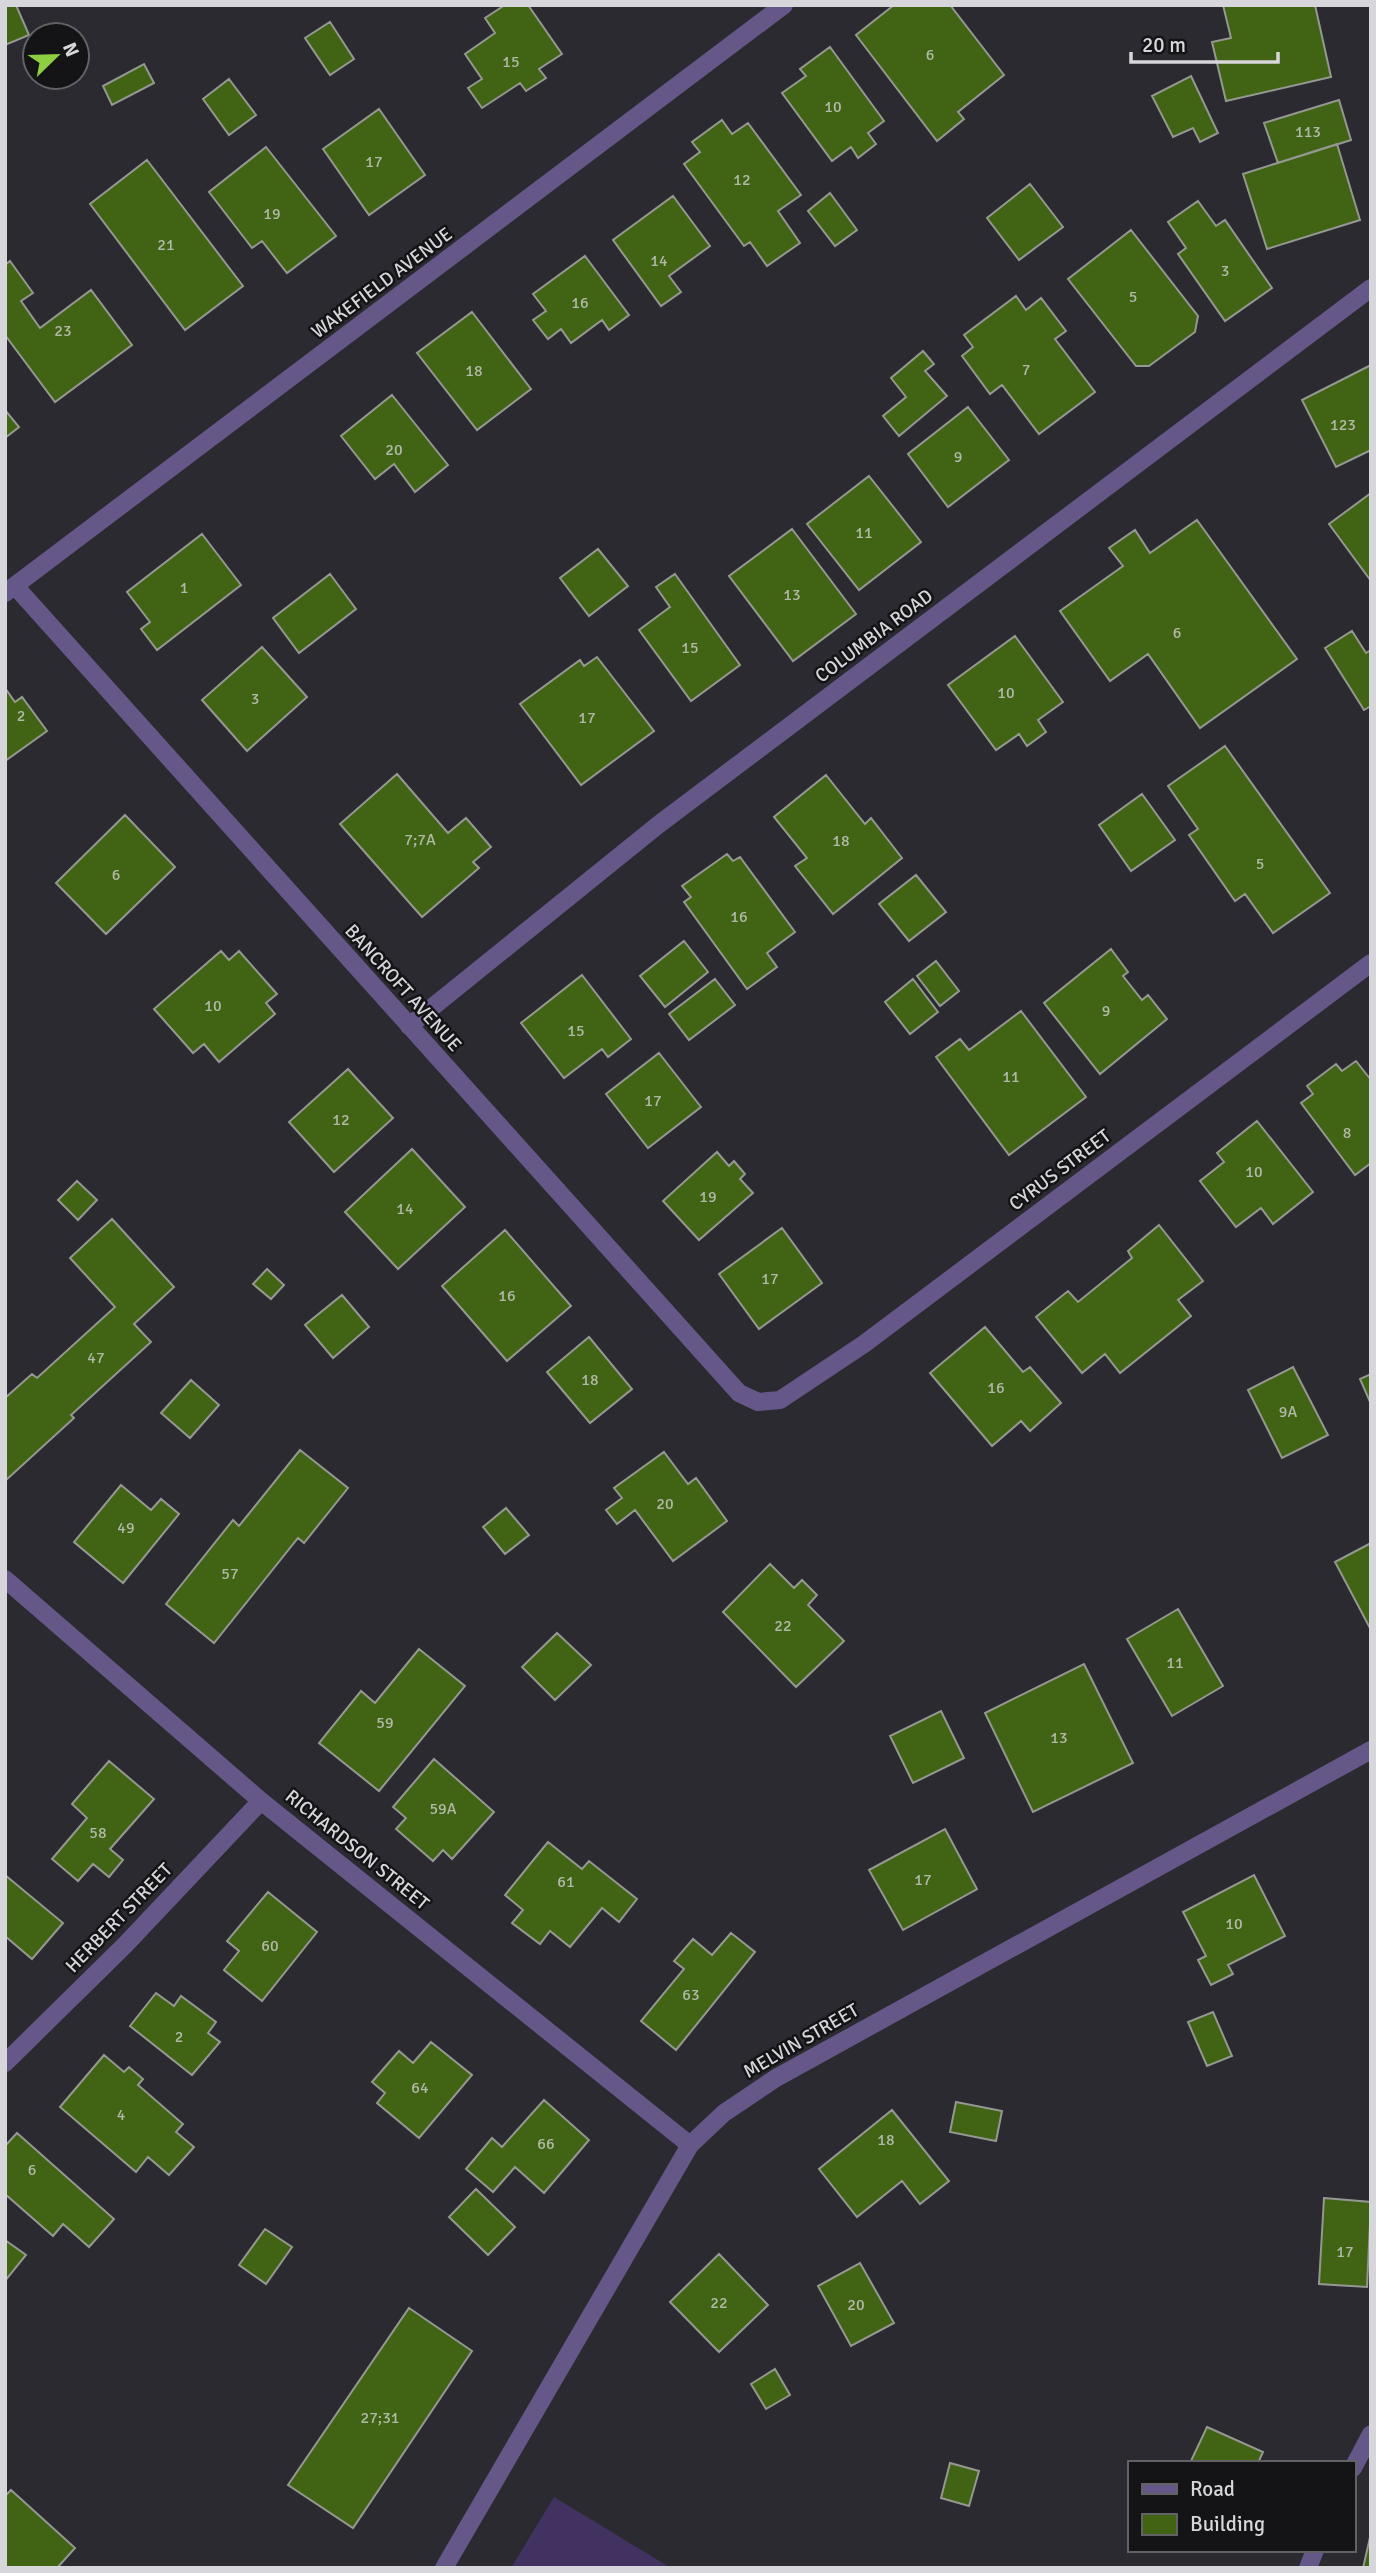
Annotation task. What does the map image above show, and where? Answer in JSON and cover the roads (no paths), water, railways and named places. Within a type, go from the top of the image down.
[{"type":"street","name":"WAKEFIELD AVENUE","points":[[10,590],[784,5]]},
{"type":"street","name":"COLUMBIA ROAD","points":[[408,1026],[658,825],[1371,288]]},
{"type":"street","name":"BANCROFT AVENUE","points":[[10,590],[739,1393],[752,1401],[769,1402]]},
{"type":"street","name":"CYRUS STREET","points":[[769,1402],[786,1397],[864,1344],[1371,963]]},
{"type":"street","name":"RICHARDSON STREET","points":[[5,1579],[261,1801],[690,2145]]},
{"type":"street","name":"MELVIN STREET","points":[[444,2568],[690,2145],[724,2113],[776,2078],[1371,1750]]},
{"type":"street","name":"HERBERT STREET","points":[[5,2063],[125,1945],[261,1801]]},
{"type":"street","points":[[1355,2464],[1371,2434]]}]
